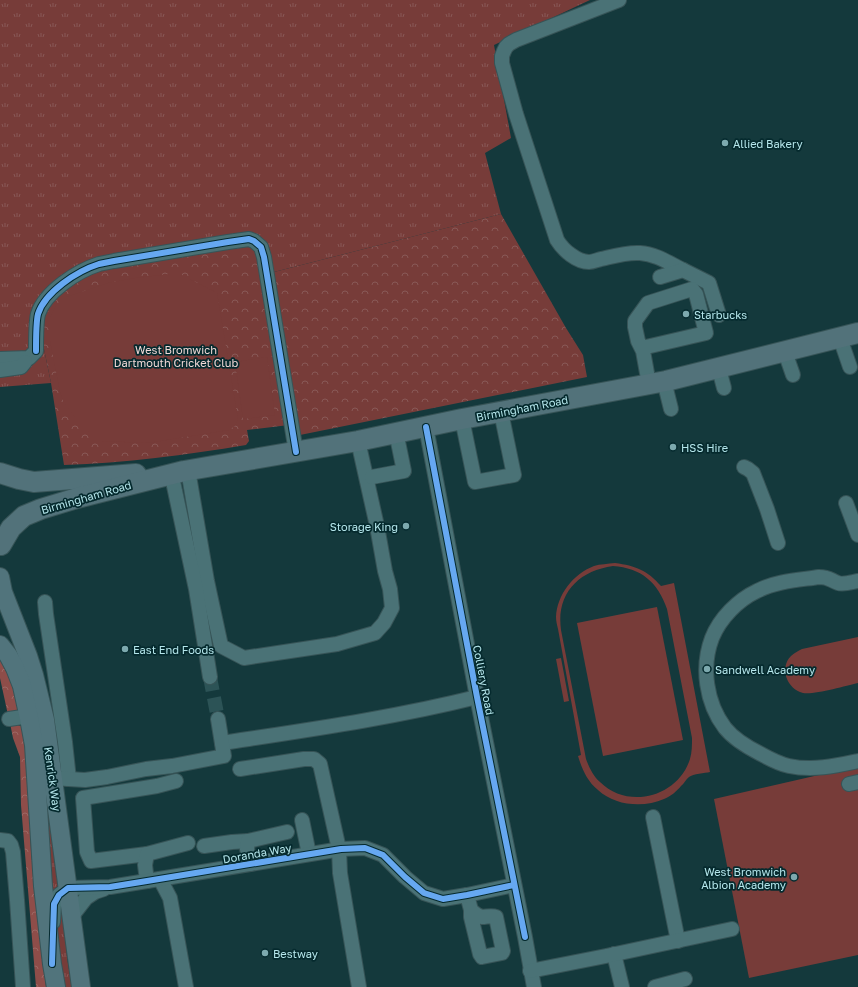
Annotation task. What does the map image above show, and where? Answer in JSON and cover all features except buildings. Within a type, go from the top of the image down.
[{"type":"highway","name":"Birmingham Road","points":[[1,548],[11,528],[24,516],[77,498],[179,472],[358,441],[396,432],[657,382],[719,369],[849,335]]},
{"type":"highway","name":"Birmingham Road","points":[[0,473],[34,482],[179,472]]},
{"type":"highway","points":[[0,518],[1,548]]},
{"type":"main road","name":"Kenrick Way","points":[[0,577],[3,592],[22,638],[34,675],[60,778],[68,888],[81,987]]},
{"type":"main road","name":"Kenrick Way","points":[[0,645],[8,655],[15,668],[22,686],[34,745],[43,886],[56,987]]},
{"type":"street","points":[[619,0],[516,40],[506,47],[502,56],[502,63],[516,114],[557,240],[561,247],[581,260],[589,262],[626,253],[641,253],[658,257],[709,283],[719,314]]},
{"type":"street","points":[[0,370],[21,368],[32,355],[38,315],[43,304],[50,294],[72,278],[87,270],[99,264],[114,261],[249,239],[261,247],[264,257],[296,452]]},
{"type":"street","points":[[660,277],[683,270]]},
{"type":"street","points":[[643,351],[646,347],[706,333],[696,294],[692,290],[648,303],[636,321],[635,327],[638,340],[657,382],[670,409]]},
{"type":"street","points":[[849,335],[850,367]]},
{"type":"street","points":[[785,352],[793,375]]},
{"type":"street","points":[[0,359],[32,355]]},
{"type":"street","points":[[719,369],[724,388]]},
{"type":"street","points":[[462,419],[475,482],[514,475],[501,412]]},
{"type":"street","name":"Colliery Road","points":[[426,427],[534,987]]},
{"type":"street","points":[[370,481],[404,471],[396,432]]},
{"type":"street","points":[[179,472],[207,581],[221,646],[244,658],[337,644],[375,633],[384,623],[392,608],[390,589],[385,571],[370,481],[358,441]]},
{"type":"street","points":[[744,467],[753,473],[768,509],[778,543]]},
{"type":"street","points":[[179,472],[210,676]]},
{"type":"street","points":[[846,503],[858,535]]},
{"type":"street","points":[[858,581],[843,584],[837,583],[826,577],[819,577],[777,584],[758,590],[744,599],[720,624],[712,638],[706,672],[708,692],[711,703],[718,717],[726,729],[752,749],[770,759],[788,766],[824,768],[858,761]]},
{"type":"street","points":[[45,602],[65,742],[60,778],[85,780],[224,756],[218,719]]},
{"type":"street","points":[[222,743],[390,716],[477,697]]},
{"type":"street","points":[[9,719],[29,716]]},
{"type":"street","points":[[240,769],[304,759],[314,760],[320,764],[339,849],[340,873],[359,987]]},
{"type":"street","points":[[176,781],[157,786],[82,798],[87,852],[91,861],[147,854],[188,843]]},
{"type":"street","points":[[653,817],[678,941]]},
{"type":"street","points":[[302,820],[309,854]]},
{"type":"street","points":[[204,846],[248,841],[287,832]]},
{"type":"street","points":[[0,840],[8,841],[13,852],[13,893],[23,987]]},
{"type":"street","points":[[248,841],[247,849],[250,864]]},
{"type":"street","name":"Doranda Way","points":[[68,888],[110,887],[339,849],[365,848],[383,855],[424,893],[443,899],[514,884]]},
{"type":"street","points":[[147,854],[145,865],[154,880],[170,898],[186,987]]},
{"type":"street","name":"Doranda Way","points":[[72,916],[86,898],[95,892],[110,887]]},
{"type":"street","points":[[52,964],[54,904],[58,895],[68,888]]},
{"type":"street","points":[[467,895],[471,910]]},
{"type":"street","points":[[530,971],[732,929]]},
{"type":"street","points":[[75,940],[72,961],[75,987]]},
{"type":"street","points":[[614,954],[622,987]]},
{"type":"street","points":[[655,987],[685,979]]},
{"type":"green space","points":[[0,0],[590,0],[494,45],[511,138],[485,153],[501,214],[270,273],[43,344],[51,383],[0,387]]},
{"type":"green space","points":[[501,214],[583,355],[587,377],[295,436],[270,273]]},
{"type":"green space","name":"West Bromwich Dartmouth Cricket Club","points":[[248,242],[256,246],[289,425],[247,430],[249,441],[246,445],[155,458],[64,465],[51,383],[43,344],[43,314],[50,300],[70,283],[103,268]]},
{"type":"green space","points":[[169,274],[180,274],[217,293],[238,419],[235,426],[229,430],[148,443],[101,441],[89,432],[74,416],[63,401],[50,341],[50,317],[56,306],[66,297],[108,283]]},
{"type":"green space","points":[[267,357],[275,415],[243,419],[235,362]]},
{"type":"green space","points":[[615,563],[635,567],[646,572],[661,586],[674,583],[710,772],[691,776],[669,797],[648,804],[630,804],[613,799],[605,795],[594,786],[585,774],[578,756],[581,755],[556,622],[559,601],[568,586],[579,574],[594,566]],"holes":[[[613,566],[623,567],[640,573],[647,578],[659,591],[663,599],[667,609],[692,738],[692,751],[690,759],[684,772],[675,783],[664,790],[651,795],[638,797],[624,796],[611,791],[598,780],[588,765],[561,630],[560,617],[566,595],[572,586],[580,579],[589,573],[601,569]]]},
{"type":"green space","points":[[657,607],[683,740],[603,756],[577,623]]},
{"type":"green space","points":[[858,637],[858,683],[822,692],[803,693],[797,691],[789,683],[785,672],[787,661],[795,653],[802,649]]},
{"type":"green space","points":[[0,658],[9,675],[19,710],[8,715],[0,678]]},
{"type":"green space","points":[[561,658],[569,701],[564,702],[556,659]]},
{"type":"green space","points":[[10,723],[21,726],[28,764],[31,852],[46,987],[36,987],[21,805],[20,757],[13,738]]},
{"type":"green space","name":"West Bromwich Albion Academy","points":[[858,766],[858,955],[749,978],[714,799]]},
{"type":"green space","points":[[50,796],[61,886],[53,891],[50,891],[43,797]]},
{"type":"green space","points":[[62,905],[66,934],[67,958],[72,987],[61,987],[61,960],[57,931],[60,906]]},
{"type":"tunnel","points":[[210,677],[218,719]]},
{"type":"cycle path","points":[[36,351],[37,318],[47,298],[63,283],[90,267],[114,261],[249,239],[261,247],[264,257],[296,452]]},
{"type":"cycle path","points":[[426,427],[477,697],[525,937]]},
{"type":"cycle path","points":[[52,964],[54,904],[59,895],[68,888],[110,887],[341,849],[365,848],[383,855],[424,893],[443,899],[514,885]]},
{"type":"place","name":"Allied Bakery","points":[[725,143]]},
{"type":"place","name":"Starbucks","points":[[686,314]]},
{"type":"place","name":"HSS Hire","points":[[673,447]]},
{"type":"place","name":"Storage King","points":[[406,526]]},
{"type":"place","name":"East End Foods","points":[[125,649]]},
{"type":"place","name":"Sandwell Academy","points":[[707,669]]},
{"type":"place","name":"West Bromwich Albion Academy","points":[[794,877]]},
{"type":"place","name":"Bestway","points":[[265,953]]}]
